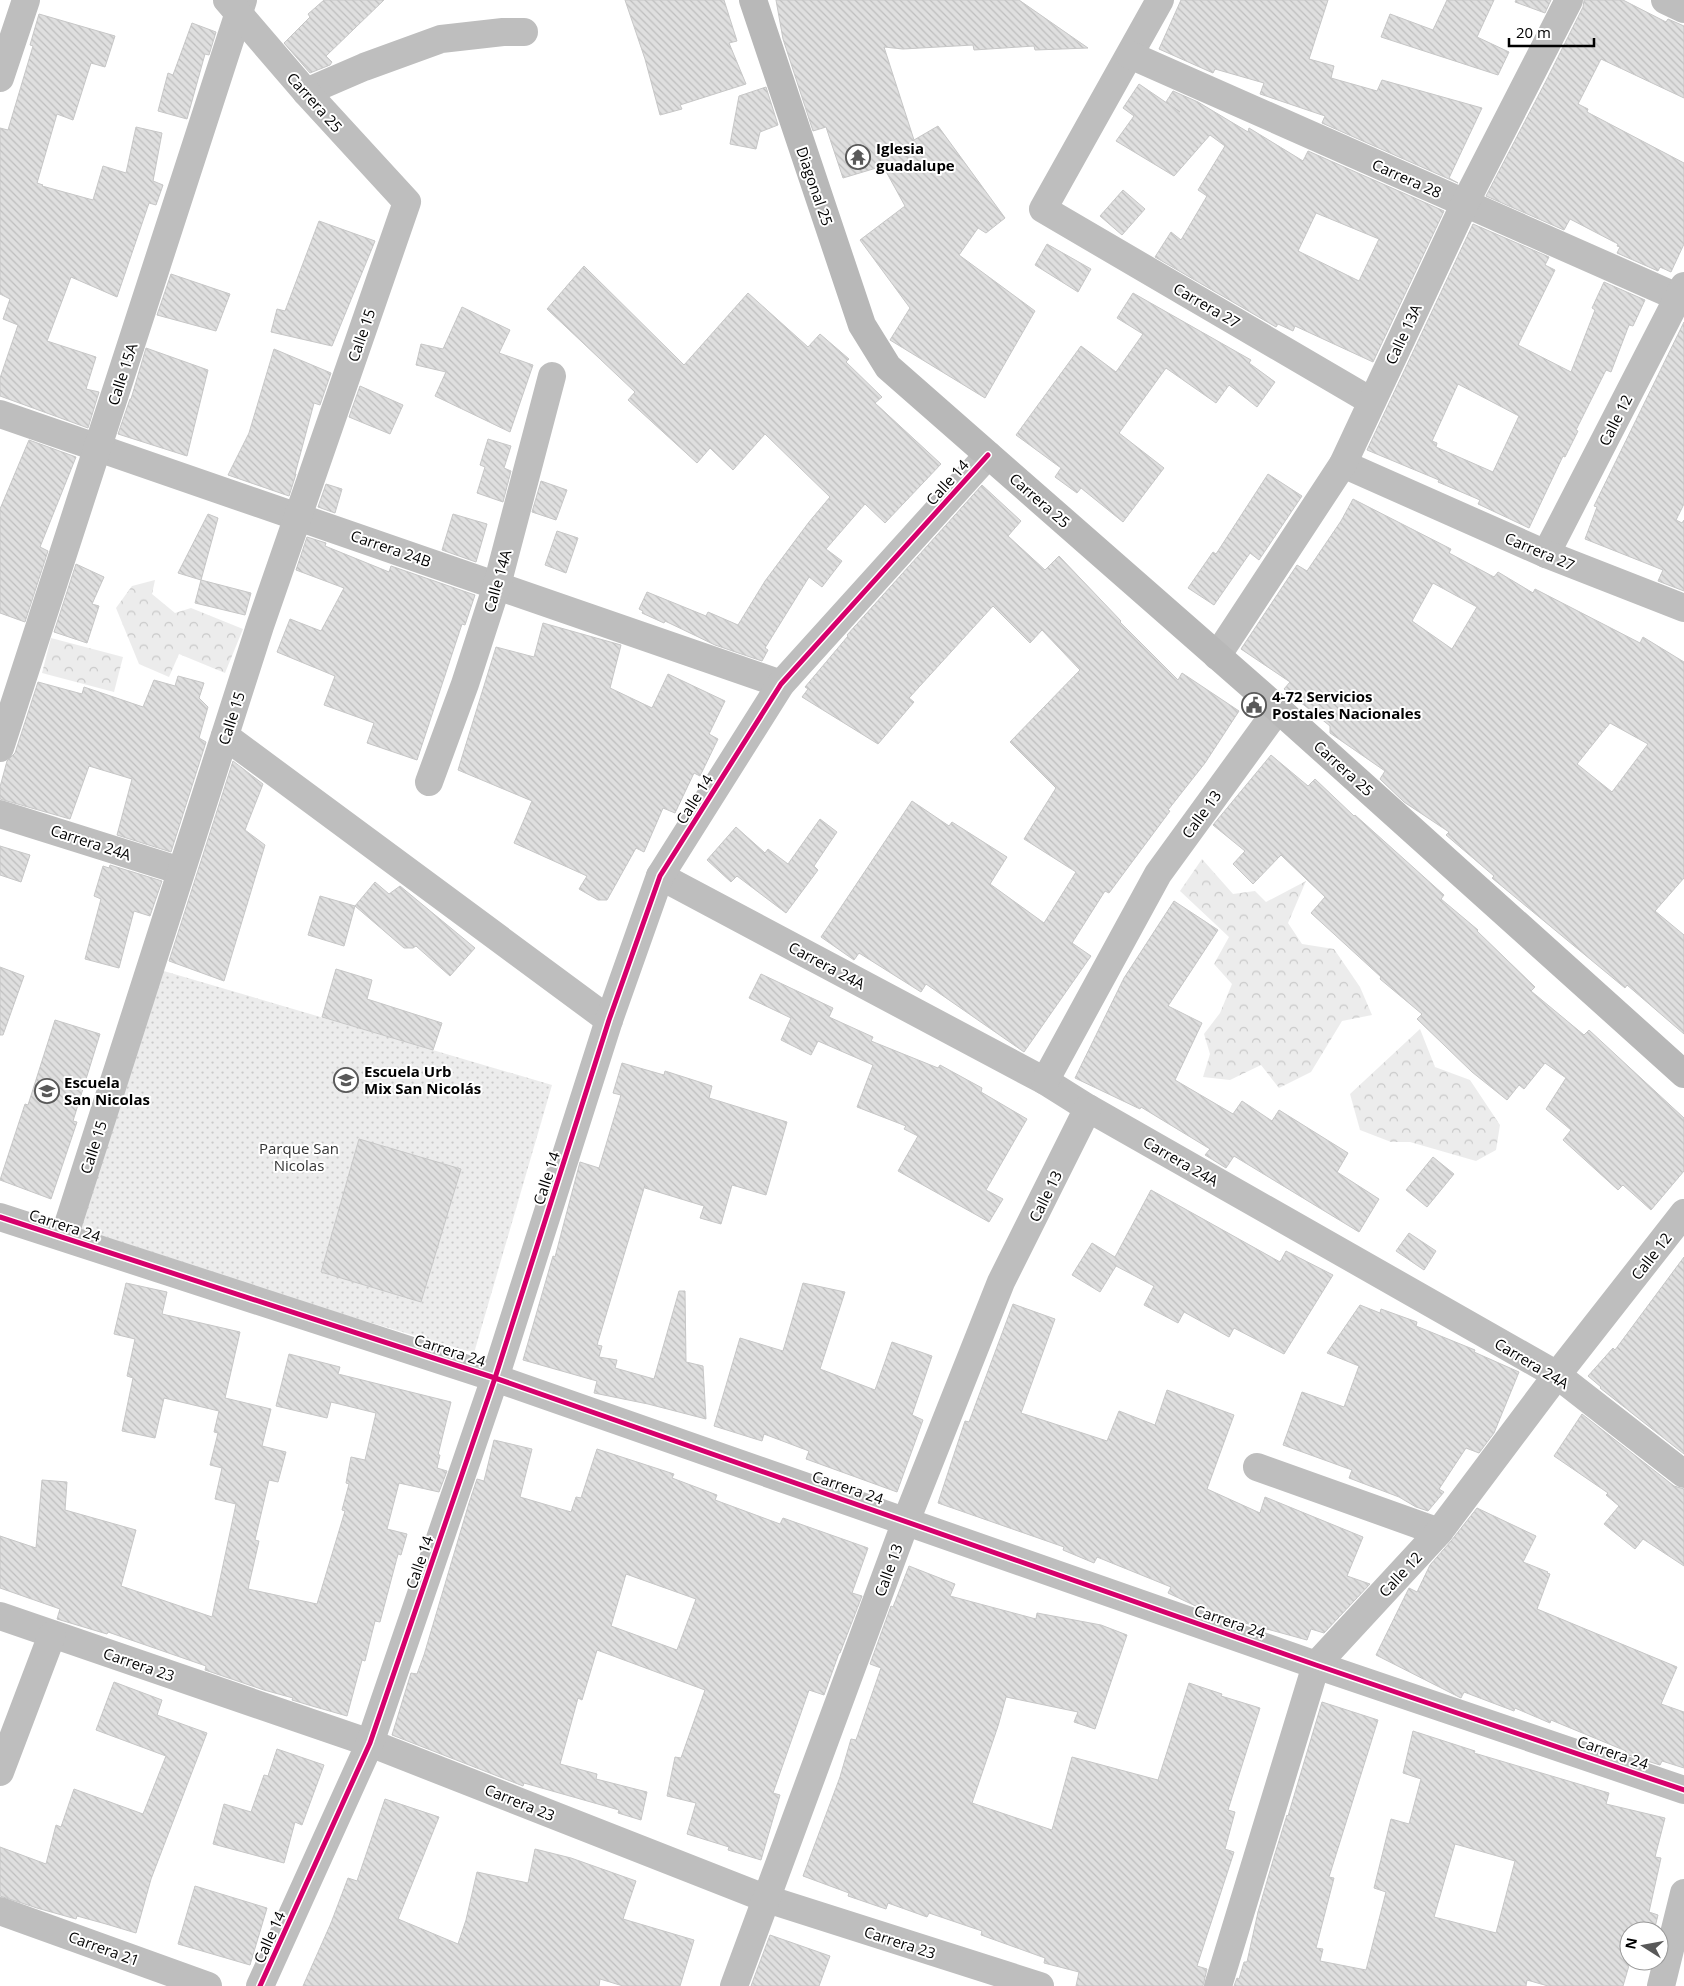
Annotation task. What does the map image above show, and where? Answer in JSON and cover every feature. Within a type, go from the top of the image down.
[{"type":"main road","name":"Diagonal 25","points":[[753,0],[862,325],[888,367]]},
{"type":"main road","name":"Carrera 25","points":[[888,367],[1278,709],[1684,1074]]},
{"type":"street","points":[[1130,55],[1160,0]]},
{"type":"street","name":"Calle 13A","points":[[1217,656],[1343,464],[1371,400],[1465,203],[1569,0]]},
{"type":"street","points":[[1665,0],[1684,8]]},
{"type":"street","name":"Carrera 25","points":[[236,4],[306,92],[407,202]]},
{"type":"street","name":"Calle 15A","points":[[0,748],[98,448],[236,4]]},
{"type":"street","points":[[0,78],[16,9]]},
{"type":"street","points":[[306,92],[364,67],[441,39],[503,32],[524,32]]},
{"type":"street","name":"Carrera 28","points":[[1130,55],[1465,203],[1682,294]]},
{"type":"street","name":"Carrera 27","points":[[1130,55],[1043,209],[1371,400]]},
{"type":"street","name":"Calle 15","points":[[64,1237],[260,626],[407,202]]},
{"type":"street","name":"Calle 12","points":[[1546,554],[1682,294]]},
{"type":"street","name":"Calle 14A","points":[[429,782],[465,684],[496,585],[552,376]]},
{"type":"street","name":"Carrera 24B","points":[[0,414],[781,684]]},
{"type":"street","name":"Calle 14","points":[[260,1986],[370,1743],[495,1378],[609,1020],[660,876],[781,684],[988,455]]},
{"type":"street","name":"Carrera 27","points":[[1343,464],[1546,554],[1684,608]]},
{"type":"street","name":"Calle 13","points":[[1045,1081],[1158,874],[1278,709]]},
{"type":"street","points":[[225,736],[609,1020]]},
{"type":"street","name":"Carrera 24A","points":[[0,814],[181,871]]},
{"type":"street","name":"Carrera 24A","points":[[660,876],[1045,1081],[1088,1108],[1557,1375],[1684,1474]]},
{"type":"street","name":"Calle 13","points":[[734,1986],[906,1521],[1001,1282],[1088,1108]]},
{"type":"street","name":"Calle 12","points":[[1218,1986],[1316,1665],[1439,1532],[1557,1375],[1684,1213]]},
{"type":"street","name":"Carrera 24","points":[[0,1217],[495,1378],[1316,1665],[1684,1790]]},
{"type":"street","points":[[1257,1467],[1439,1532]]},
{"type":"street","name":"Carrera 23","points":[[0,1616],[370,1743],[767,1900],[1040,1986]]},
{"type":"street","points":[[0,1772],[52,1635]]},
{"type":"street","points":[[1660,1986],[1684,1893]]},
{"type":"street","name":"Carrera 21","points":[[0,1911],[208,1986]]},
{"type":"green space","points":[[155,580],[152,594],[175,613],[191,608],[243,629],[225,673],[179,654],[169,677],[139,664],[116,608],[132,586]]},
{"type":"green space","points":[[51,638],[123,657],[114,692],[42,673]]},
{"type":"green space","points":[[1202,859],[1233,894],[1255,891],[1266,902],[1306,881],[1288,923],[1302,944],[1334,949],[1360,987],[1372,1015],[1342,1021],[1311,1072],[1279,1088],[1261,1065],[1230,1080],[1203,1077],[1210,1054],[1204,1034],[1220,1013],[1232,984],[1214,964],[1229,937],[1180,891]]},
{"type":"green space","name":"Parque San Nicolas","points":[[157,969],[552,1085],[474,1353],[78,1237]]},
{"type":"green space","points":[[1420,1029],[1435,1067],[1470,1080],[1500,1125],[1496,1150],[1476,1161],[1410,1142],[1391,1142],[1360,1130],[1350,1094]]},
{"type":"building","points":[[324,0],[384,0],[326,56],[332,62],[330,65],[310,73],[284,43],[310,17],[308,14]]},
{"type":"building","points":[[625,0],[724,0],[737,41],[729,43],[746,84],[680,105],[682,109],[660,115],[645,59]]},
{"type":"building","points":[[776,0],[1019,0],[1088,48],[1035,50],[1034,46],[974,50],[973,45],[903,49],[884,47],[914,140],[938,126],[1005,218],[986,233],[978,228],[959,255],[1035,311],[985,398],[890,340],[910,308],[860,240],[905,206],[883,166],[843,178],[826,127],[813,131],[783,39]]},
{"type":"building","points":[[1181,0],[1328,0],[1309,59],[1334,66],[1331,78],[1377,91],[1382,80],[1482,108],[1449,178],[1458,183],[1322,123],[1325,116],[1260,94],[1264,83],[1215,69],[1213,73],[1159,49]]},
{"type":"building","points":[[1447,0],[1494,0],[1477,37],[1509,52],[1498,75],[1381,37],[1390,14],[1433,30]]},
{"type":"building","points":[[1516,0],[1551,0],[1545,13],[1515,2]]},
{"type":"building","points":[[1584,0],[1623,0],[1666,22],[1668,19],[1684,26],[1684,98],[1601,59],[1578,104],[1588,109],[1587,112],[1684,163],[1684,244],[1671,272],[1660,267],[1658,271],[1617,253],[1620,247],[1617,246],[1618,244],[1570,219],[1564,230],[1486,196],[1583,7]]},
{"type":"building","points":[[39,14],[115,36],[105,67],[91,63],[73,120],[57,114],[37,183],[93,200],[103,166],[126,173],[136,127],[162,133],[153,181],[163,185],[156,205],[149,203],[117,297],[71,277],[47,341],[96,357],[86,389],[99,392],[88,428],[0,396],[0,378],[18,325],[3,319],[10,299],[0,294],[0,128],[8,130],[33,46],[30,45]]},
{"type":"building","points":[[192,23],[216,32],[209,55],[205,54],[187,119],[158,111],[168,73],[173,75]]},
{"type":"building","points":[[1139,84],[1180,112],[1166,102],[1173,91],[1198,102],[1248,132],[1249,128],[1303,161],[1308,151],[1444,211],[1373,362],[1295,326],[1293,331],[1278,324],[1276,327],[1155,257],[1171,232],[1181,240],[1207,196],[1198,190],[1225,146],[1210,135],[1174,176],[1116,141],[1134,116],[1123,108]],"holes":[[[1316,213],[1379,239],[1359,281],[1298,251]]]},
{"type":"building","points":[[766,87],[778,125],[760,132],[756,149],[730,144],[739,96]]},
{"type":"building","points":[[1123,190],[1145,209],[1122,235],[1100,216]]},
{"type":"building","points":[[319,221],[375,241],[332,346],[271,332],[277,309],[285,311]]},
{"type":"building","points":[[1473,224],[1549,257],[1545,265],[1555,270],[1518,345],[1571,372],[1595,310],[1592,308],[1604,282],[1645,300],[1633,326],[1629,325],[1611,372],[1606,370],[1576,430],[1578,431],[1565,457],[1563,456],[1529,528],[1478,504],[1480,500],[1438,482],[1439,480],[1367,450]],"holes":[[[1458,384],[1519,416],[1493,472],[1436,447],[1437,443],[1432,441]]]},
{"type":"building","points":[[1047,244],[1091,269],[1078,292],[1035,265]]},
{"type":"building","points":[[584,266],[684,365],[748,293],[808,347],[820,334],[849,359],[846,362],[882,397],[875,403],[941,464],[885,523],[865,504],[826,549],[842,561],[822,587],[809,577],[765,648],[768,650],[762,661],[715,645],[665,621],[664,623],[642,613],[643,611],[639,609],[647,592],[706,616],[708,612],[738,625],[765,581],[830,497],[765,434],[733,470],[710,448],[697,463],[628,400],[635,392],[547,309]]},
{"type":"building","points":[[171,274],[230,294],[216,331],[157,315]]},
{"type":"building","points":[[1133,293],[1251,360],[1249,363],[1275,382],[1257,407],[1229,385],[1216,403],[1166,368],[1119,433],[1164,468],[1123,522],[1081,488],[1077,493],[1055,477],[1061,468],[1016,435],[1081,346],[1116,372],[1143,334],[1117,318]]},
{"type":"building","points":[[462,307],[510,330],[499,353],[533,365],[510,432],[435,396],[446,372],[416,365],[421,344],[443,349]]},
{"type":"building","points":[[1684,322],[1684,504],[1676,520],[1682,523],[1684,520],[1684,591],[1658,581],[1663,570],[1585,539],[1597,507],[1594,506]]},
{"type":"building","points":[[146,348],[208,370],[187,456],[118,434],[131,399]]},
{"type":"building","points":[[274,349],[331,373],[320,405],[314,403],[289,496],[228,475],[249,433]]},
{"type":"building","points":[[360,386],[403,405],[390,434],[349,417]]},
{"type":"building","points":[[488,439],[511,446],[504,468],[511,471],[503,502],[477,493],[485,467],[480,465]]},
{"type":"building","points":[[29,440],[76,457],[40,547],[48,551],[25,622],[0,613],[0,509]]},
{"type":"building","points":[[1268,474],[1302,496],[1259,560],[1250,553],[1214,605],[1188,588],[1213,552],[1216,554]]},
{"type":"building","points":[[541,481],[567,490],[556,520],[532,512]]},
{"type":"building","points":[[326,484],[342,489],[335,513],[318,507]]},
{"type":"building","points":[[982,485],[1021,521],[1008,536],[1045,570],[1059,556],[1120,622],[1178,680],[1182,673],[1239,711],[1205,763],[1168,810],[1170,811],[1109,893],[1105,891],[1072,943],[1091,956],[1024,1052],[926,984],[921,992],[859,953],[854,960],[821,937],[912,801],[949,826],[952,822],[1007,857],[990,884],[1044,923],[1076,872],[1024,839],[1056,788],[1010,742],[1080,670],[1042,630],[1030,643],[993,606],[909,698],[914,702],[878,744],[802,697],[808,689],[805,687],[847,635]]},
{"type":"building","points":[[1353,499],[1451,549],[1449,553],[1494,577],[1498,572],[1533,593],[1535,589],[1640,643],[1643,637],[1684,662],[1684,878],[1655,911],[1684,935],[1684,1034],[1627,985],[1625,988],[1492,878],[1494,876],[1446,835],[1449,832],[1404,802],[1380,779],[1385,771],[1330,733],[1330,726],[1284,689],[1290,682],[1241,649],[1297,565],[1307,571],[1341,521]],"holes":[[[1433,583],[1477,607],[1452,649],[1412,621]],[[1610,723],[1648,744],[1612,792],[1577,764]]]},
{"type":"building","points":[[208,514],[218,518],[201,580],[178,573]]},
{"type":"building","points":[[453,514],[487,524],[476,562],[442,550]]},
{"type":"building","points":[[557,531],[578,538],[566,573],[545,565]]},
{"type":"building","points":[[307,537],[326,543],[325,546],[389,572],[391,566],[475,595],[465,625],[462,624],[417,760],[367,743],[374,723],[324,705],[335,676],[277,652],[290,619],[321,631],[344,588],[296,570]]},
{"type":"building","points":[[76,564],[104,577],[92,604],[99,606],[87,643],[54,632]]},
{"type":"building","points":[[201,580],[251,593],[245,615],[195,603]]},
{"type":"building","points":[[543,623],[621,645],[610,688],[652,708],[668,674],[725,701],[709,734],[718,739],[700,776],[694,773],[675,813],[663,808],[644,852],[636,848],[607,900],[598,900],[579,889],[587,876],[514,843],[532,801],[458,770],[496,647],[534,657]]},
{"type":"building","points":[[178,676],[204,683],[199,698],[208,707],[199,738],[206,742],[171,852],[117,835],[132,779],[89,766],[70,819],[0,799],[0,787],[7,761],[15,753],[38,682],[82,694],[84,687],[143,707],[154,680],[175,686]]},
{"type":"building","points":[[1271,755],[1308,786],[1315,779],[1444,895],[1441,899],[1478,930],[1535,987],[1531,991],[1584,1035],[1589,1030],[1684,1118],[1684,1171],[1651,1210],[1623,1185],[1618,1190],[1563,1140],[1571,1130],[1546,1109],[1566,1078],[1545,1063],[1524,1089],[1519,1085],[1507,1100],[1472,1072],[1417,1019],[1422,1014],[1380,979],[1381,977],[1311,913],[1325,897],[1281,855],[1253,884],[1233,864],[1245,851],[1213,825]]},
{"type":"building","points":[[233,761],[263,784],[245,830],[265,845],[224,981],[169,961]]},
{"type":"building","points":[[820,819],[837,832],[814,866],[818,870],[786,913],[737,876],[731,882],[707,860],[736,827],[765,853],[768,849],[788,864]]},
{"type":"building","points":[[0,846],[30,855],[21,882],[0,875]]},
{"type":"building","points":[[110,865],[162,881],[150,916],[134,911],[119,968],[85,959],[101,899],[94,896],[103,866],[109,868]]},
{"type":"building","points":[[375,882],[389,894],[400,886],[475,948],[450,976],[416,946],[404,948],[355,906]]},
{"type":"building","points":[[320,896],[355,906],[344,946],[308,935]]},
{"type":"building","points":[[1174,901],[1218,930],[1168,1006],[1202,1023],[1175,1080],[1233,1114],[1242,1101],[1272,1121],[1279,1110],[1348,1153],[1337,1172],[1379,1199],[1359,1232],[1234,1156],[1226,1168],[1205,1155],[1210,1149],[1141,1107],[1140,1109],[1075,1078],[1124,978]]},
{"type":"building","points":[[0,967],[24,976],[3,1035],[0,1035]]},
{"type":"building","points":[[336,969],[372,980],[367,999],[442,1023],[433,1050],[322,1017]]},
{"type":"building","points":[[761,974],[833,1008],[829,1017],[873,1037],[871,1041],[938,1068],[940,1065],[982,1088],[981,1092],[1027,1119],[986,1190],[1003,1199],[989,1222],[898,1171],[918,1136],[904,1129],[906,1126],[857,1107],[873,1065],[818,1041],[811,1055],[781,1040],[791,1018],[749,998]]},
{"type":"building","points":[[55,1020],[100,1034],[73,1121],[77,1122],[51,1199],[0,1180],[25,1104],[28,1105]]},
{"type":"building","points":[[622,1063],[664,1075],[665,1071],[712,1086],[709,1098],[787,1122],[766,1195],[732,1185],[721,1224],[700,1218],[704,1206],[645,1188],[645,1185],[597,1345],[602,1346],[599,1357],[617,1360],[615,1368],[654,1379],[679,1291],[685,1291],[686,1362],[703,1366],[706,1419],[594,1393],[597,1381],[523,1360],[553,1256],[555,1257],[580,1162],[599,1168],[621,1095],[613,1093]]},
{"type":"building","points":[[359,1139],[461,1169],[421,1302],[321,1272]]},
{"type":"building","points":[[1433,1157],[1454,1174],[1427,1207],[1406,1190]]},
{"type":"building","points":[[1151,1190],[1280,1262],[1286,1251],[1333,1275],[1284,1354],[1234,1328],[1229,1337],[1184,1312],[1178,1323],[1144,1305],[1154,1286],[1116,1266],[1100,1292],[1072,1275],[1092,1243],[1115,1257]]},
{"type":"building","points":[[1409,1233],[1436,1251],[1424,1270],[1396,1251]]},
{"type":"building","points":[[1684,1257],[1684,1454],[1600,1388],[1588,1376],[1613,1348],[1615,1350]]},
{"type":"building","points":[[126,1283],[167,1292],[162,1314],[240,1332],[225,1398],[271,1409],[262,1446],[286,1452],[278,1482],[269,1480],[255,1540],[259,1541],[248,1589],[317,1604],[345,1511],[342,1510],[349,1484],[346,1483],[351,1457],[365,1460],[376,1413],[331,1402],[327,1418],[276,1406],[289,1354],[340,1367],[338,1374],[451,1402],[438,1455],[440,1455],[437,1468],[447,1471],[439,1492],[399,1483],[387,1529],[407,1534],[401,1555],[398,1554],[380,1622],[375,1621],[365,1661],[362,1660],[347,1716],[292,1700],[293,1698],[205,1670],[206,1666],[108,1632],[107,1634],[57,1619],[60,1609],[0,1588],[0,1536],[36,1548],[42,1480],[67,1482],[65,1510],[136,1530],[121,1586],[212,1617],[236,1504],[215,1499],[222,1468],[210,1465],[218,1433],[214,1432],[219,1411],[164,1398],[155,1438],[122,1431],[133,1378],[127,1376],[135,1339],[114,1334]]},
{"type":"building","points":[[803,1283],[845,1292],[820,1369],[875,1390],[892,1342],[932,1356],[912,1415],[923,1420],[897,1492],[806,1459],[809,1451],[764,1434],[762,1441],[714,1426],[740,1338],[783,1351]]},
{"type":"building","points":[[1013,1304],[1055,1319],[1021,1413],[1107,1441],[1119,1411],[1155,1425],[1167,1390],[1234,1415],[1207,1489],[1260,1513],[1265,1497],[1363,1537],[1347,1576],[1370,1584],[1324,1633],[1311,1629],[1307,1640],[1202,1609],[1168,1593],[1171,1587],[1097,1557],[1094,1563],[1063,1550],[1064,1547],[938,1503],[965,1421],[969,1422]]},
{"type":"building","points":[[1360,1305],[1380,1313],[1381,1309],[1417,1322],[1416,1326],[1475,1350],[1474,1352],[1519,1372],[1494,1433],[1479,1453],[1466,1448],[1439,1489],[1444,1492],[1428,1511],[1416,1507],[1399,1497],[1349,1478],[1352,1470],[1283,1445],[1302,1392],[1344,1407],[1359,1366],[1327,1353]]},
{"type":"building","points":[[1582,1414],[1674,1486],[1684,1489],[1684,1566],[1643,1539],[1635,1549],[1604,1524],[1619,1506],[1606,1495],[1608,1493],[1554,1456]]},
{"type":"building","points":[[494,1440],[532,1449],[520,1497],[571,1512],[576,1497],[581,1498],[597,1449],[674,1474],[672,1478],[717,1495],[715,1500],[780,1524],[783,1518],[868,1548],[852,1593],[862,1596],[824,1695],[809,1690],[773,1793],[780,1795],[761,1860],[728,1850],[729,1847],[687,1834],[696,1803],[667,1796],[675,1757],[681,1758],[705,1690],[597,1650],[582,1700],[578,1698],[560,1764],[597,1774],[596,1779],[647,1792],[641,1820],[618,1813],[619,1810],[524,1783],[523,1786],[392,1735],[411,1673],[417,1674],[424,1655],[477,1479],[484,1481]],"holes":[[[626,1574],[696,1599],[677,1650],[611,1626]]]},
{"type":"building","points":[[1477,1508],[1536,1536],[1523,1562],[1550,1574],[1537,1609],[1677,1667],[1661,1704],[1684,1712],[1684,1768],[1662,1761],[1660,1765],[1625,1754],[1626,1751],[1551,1720],[1550,1723],[1515,1708],[1514,1711],[1464,1692],[1461,1698],[1376,1655],[1409,1588],[1417,1592],[1430,1565]]},
{"type":"building","points":[[909,1566],[955,1584],[950,1596],[1036,1619],[1037,1613],[1101,1625],[1127,1635],[1095,1729],[1074,1722],[1078,1712],[1006,1697],[972,1803],[1052,1830],[1072,1757],[1158,1780],[1189,1683],[1222,1694],[1221,1696],[1260,1708],[1228,1810],[1235,1812],[1225,1849],[1234,1852],[1197,1966],[1207,1969],[1203,1986],[1076,1986],[1079,1972],[1044,1963],[1045,1958],[981,1935],[982,1931],[929,1913],[927,1917],[888,1903],[886,1909],[848,1896],[849,1893],[803,1876],[840,1777],[851,1739],[856,1740],[881,1668],[870,1664],[891,1606],[893,1607]]},
{"type":"building","points":[[114,1682],[162,1700],[157,1715],[207,1733],[151,1879],[136,1933],[77,1916],[76,1919],[0,1896],[0,1847],[46,1864],[56,1825],[61,1827],[74,1789],[143,1814],[166,1756],[96,1730]]},
{"type":"building","points":[[1322,1702],[1378,1720],[1329,1877],[1334,1878],[1316,1948],[1323,1949],[1320,1961],[1366,1970],[1386,1892],[1374,1888],[1391,1819],[1409,1824],[1421,1779],[1403,1773],[1413,1731],[1475,1751],[1474,1753],[1609,1793],[1606,1804],[1665,1818],[1655,1857],[1661,1858],[1649,1912],[1658,1915],[1656,1921],[1619,1921],[1619,1971],[1627,1971],[1623,1986],[1548,1986],[1527,1980],[1526,1986],[1234,1986],[1237,1978],[1239,1979],[1244,1962],[1247,1962],[1258,1912]],"holes":[[[1455,1844],[1515,1861],[1496,1933],[1434,1917]]]},
{"type":"building","points":[[277,1749],[324,1765],[302,1825],[295,1822],[284,1863],[213,1844],[224,1804],[251,1812],[264,1775],[268,1776]]},
{"type":"building","points":[[385,1799],[439,1817],[398,1919],[458,1944],[466,1920],[477,1872],[528,1883],[535,1849],[571,1858],[636,1881],[623,1919],[694,1940],[680,1986],[623,1986],[600,1979],[599,1986],[303,1986],[331,1923],[348,1878],[357,1881]]},
{"type":"building","points":[[195,1886],[267,1908],[250,1965],[178,1944]]},
{"type":"building","points":[[770,1935],[830,1956],[819,1986],[751,1986]]},
{"type":"cycle path","points":[[260,1986],[370,1743],[495,1378],[609,1020],[660,876],[781,684],[988,455]]},
{"type":"cycle path","points":[[0,1217],[495,1378],[1316,1665],[1684,1790]]},
{"type":"place","name":"Iglesia guadalupe","points":[[858,157]]},
{"type":"place","name":"4-72 Servicios Postales Nacionales","points":[[1254,705]]},
{"type":"place","name":"Escuela Urb Mix San Nicolás","points":[[346,1080]]},
{"type":"place","name":"Escuela San Nicolas","points":[[47,1091]]}]
